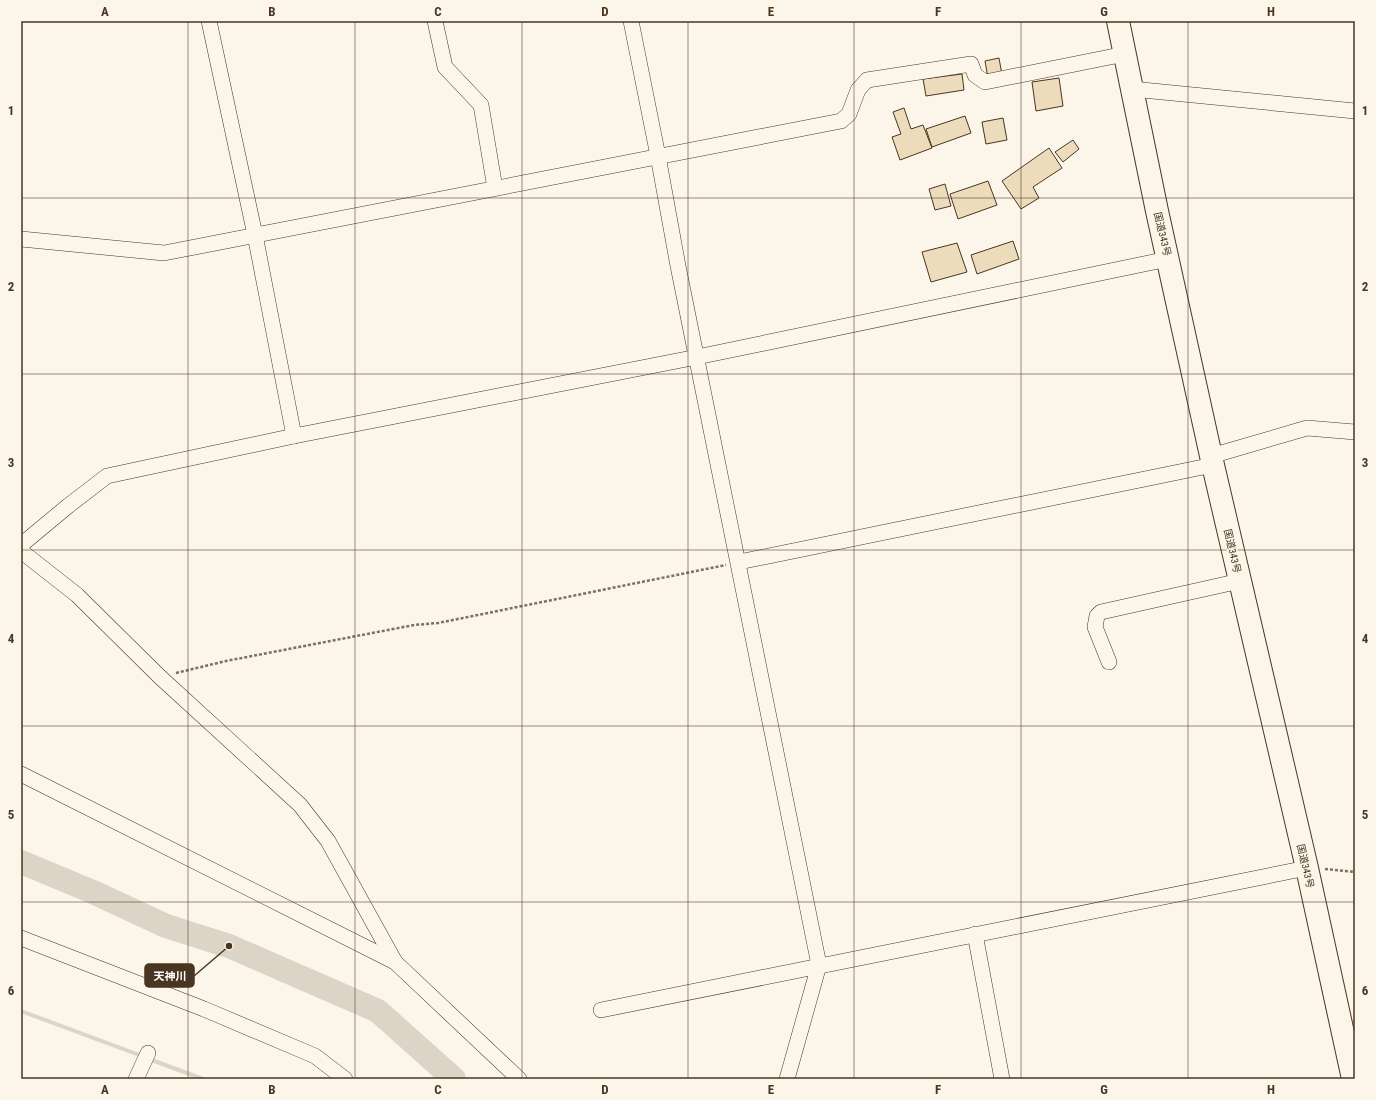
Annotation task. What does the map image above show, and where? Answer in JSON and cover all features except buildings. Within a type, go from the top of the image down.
[{"type":"highway","name":"国道343号","points":[[1118,21],[1212,461],[1307,868],[1353,1079]]},
{"type":"street","points":[[209,21],[255,235],[294,436]]},
{"type":"street","points":[[435,21],[445,67],[481,105],[495,188]]},
{"type":"street","points":[[631,21],[678,266],[739,562],[819,965],[787,1079]]},
{"type":"street","points":[[21,239],[164,253],[841,121],[849,114],[858,90],[867,80],[971,64],[975,75],[985,82],[1125,54]]},
{"type":"street","points":[[1132,89],[1355,111]]},
{"type":"street","points":[[21,545],[107,476],[294,436],[697,357],[1168,259]]},
{"type":"street","points":[[739,562],[1212,461],[1307,428],[1355,432]]},
{"type":"street","points":[[21,551],[77,595],[160,677],[300,805],[328,841],[395,962]]},
{"type":"street","points":[[1109,662],[1096,627],[1097,616],[1101,612],[1240,581]]},
{"type":"street","points":[[21,774],[395,962],[519,1079]]},
{"type":"street","points":[[601,1010],[1307,868]]},
{"type":"street","points":[[975,934],[1002,1079]]},
{"type":"street","points":[[21,938],[204,1009],[315,1056],[345,1079]]},
{"type":"street","points":[[136,1079],[148,1053]]},
{"type":"path","points":[[160,677],[226,662],[414,626],[438,624],[739,562]]},
{"type":"path","points":[[1307,868],[1355,872]]},
{"type":"waterway","points":[[21,862],[93,892],[166,926],[229,946],[378,1011],[454,1079]]},
{"type":"waterway","points":[[21,1011],[142,1056]]},
{"type":"waterway","points":[[149,1059],[203,1079]]},
{"type":"place","name":"天神川","points":[[229,946]]}]
